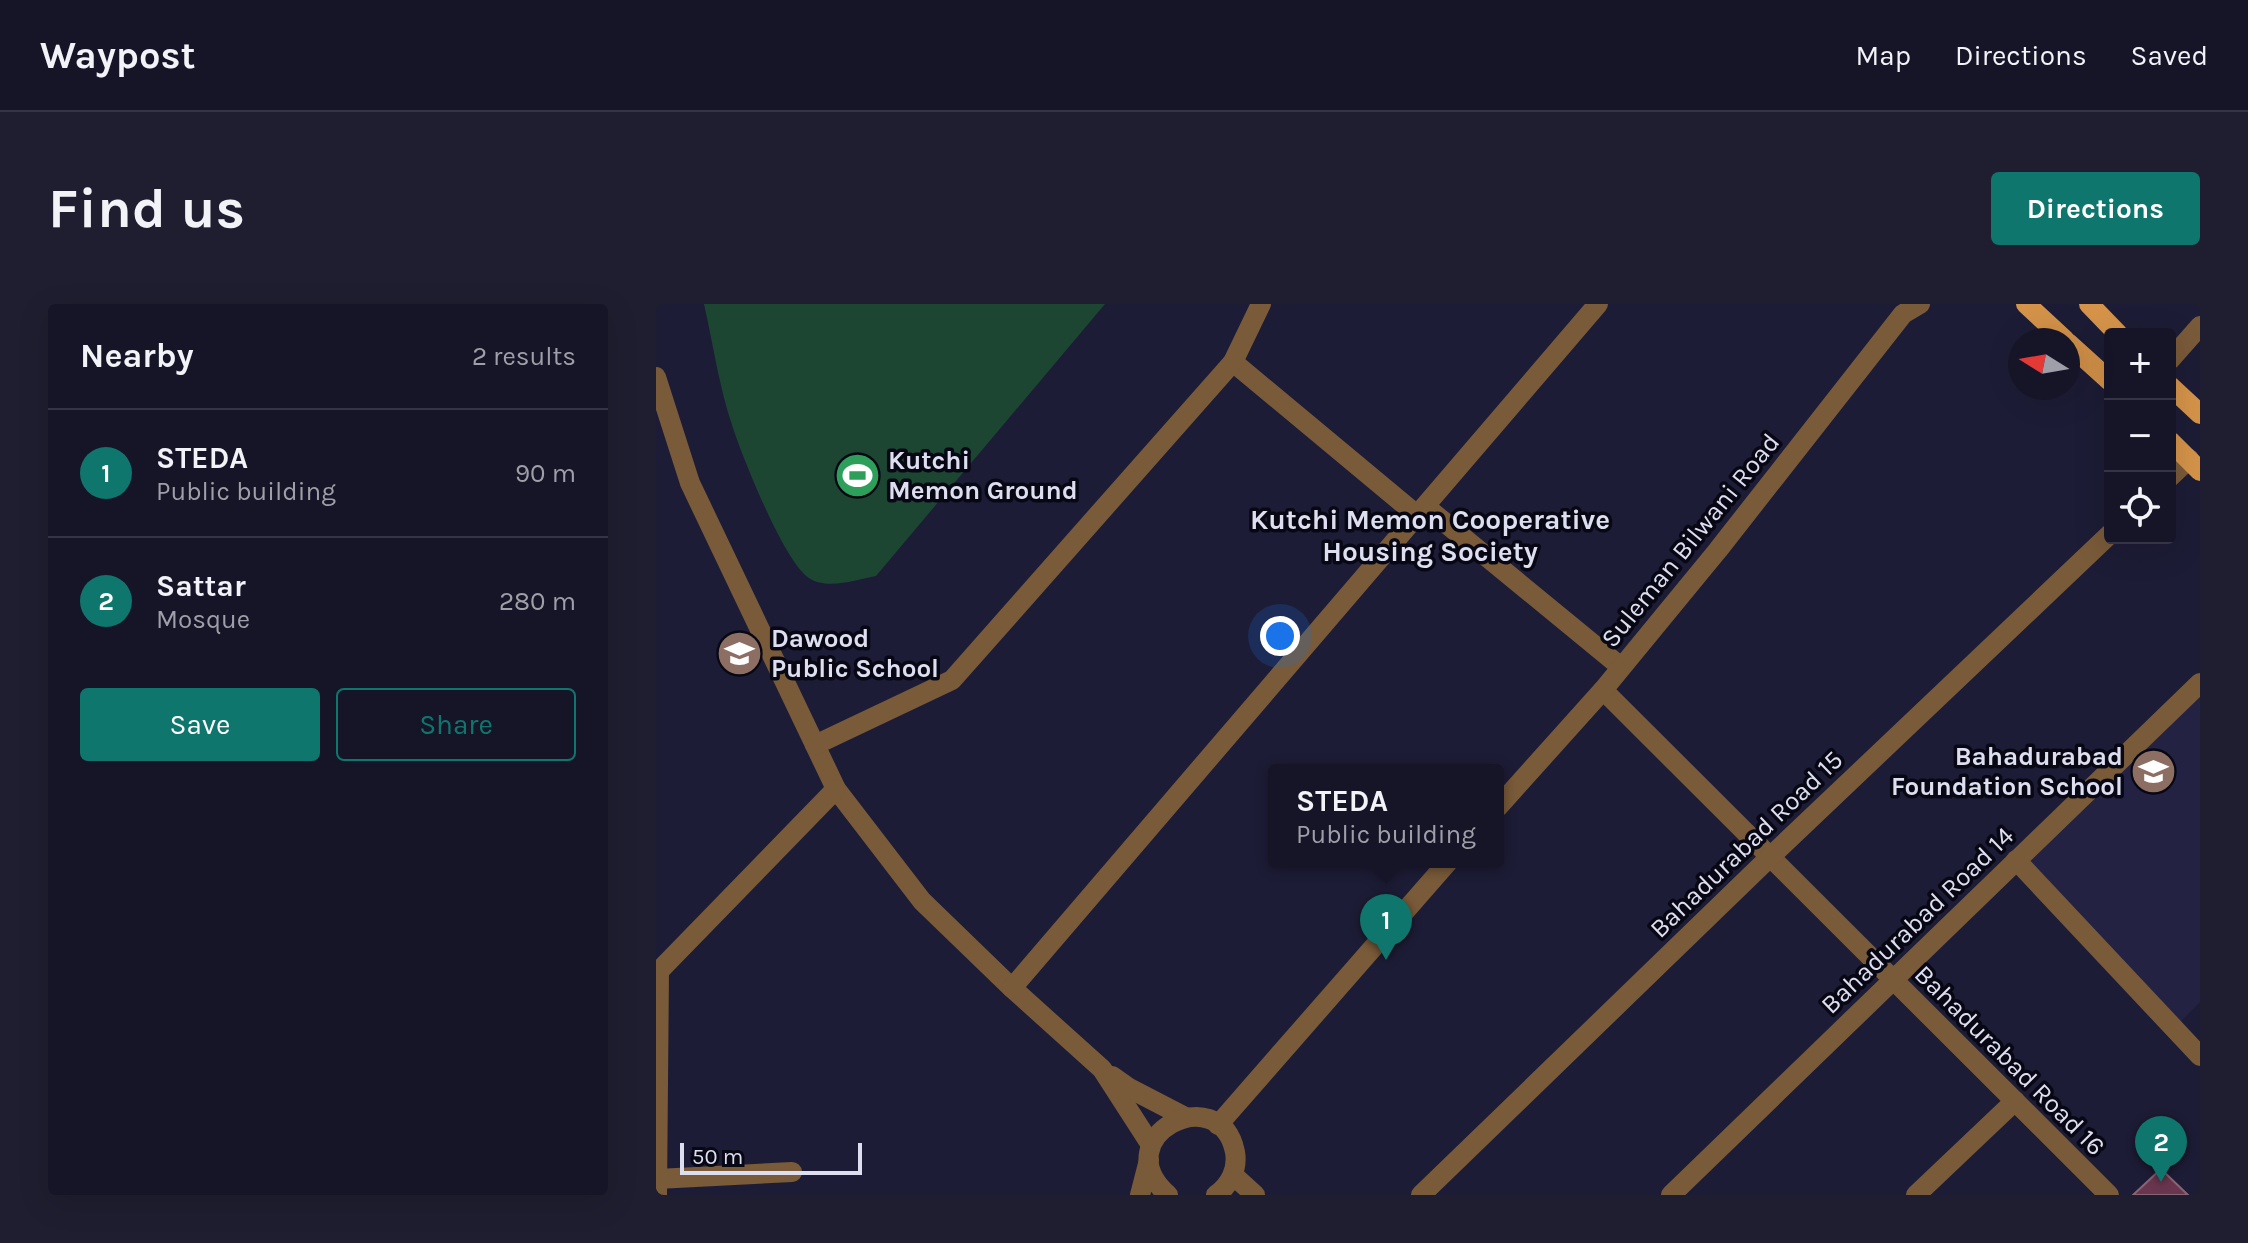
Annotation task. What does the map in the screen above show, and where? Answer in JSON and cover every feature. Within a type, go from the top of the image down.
[{"type":"main road","points":[[2026,304],[2053,328]]},
{"type":"main road","points":[[2089,304],[2112,328]]},
{"type":"main road","points":[[2080,353],[2104,375]]},
{"type":"main road","points":[[2176,392],[2200,414]]},
{"type":"main road","points":[[2176,447],[2194,465]]},
{"type":"street","points":[[815,745],[952,680],[1233,362],[1261,304]]},
{"type":"street","points":[[1012,988],[1598,304]]},
{"type":"street","name":"Suleman Bilwani Road","points":[[1504,800],[1603,690],[1910,307]]},
{"type":"street","points":[[2176,353],[2200,326]]},
{"type":"street","points":[[1233,362],[1621,667]]},
{"type":"street","points":[[656,377],[690,483],[836,789],[922,901],[1012,988],[1102,1069],[1129,1088],[1185,1117]]},
{"type":"street","points":[[2176,474],[2194,465]]},
{"type":"street","name":"Bahadurabad Road 15","points":[[1421,1195],[2104,540]]},
{"type":"street","name":"Bahadurabad Road 14","points":[[1671,1195],[2200,683]]},
{"type":"street","name":"Bahadurabad Road 16","points":[[1603,690],[2109,1195]]},
{"type":"street","points":[[792,1172],[657,1187],[659,971],[836,789]]},
{"type":"street","points":[[2016,860],[2200,1056]]},
{"type":"street","points":[[1218,1125],[1443,868]]},
{"type":"street","points":[[1102,1069],[1150,1152],[1151,1173],[1158,1186],[1168,1195]]},
{"type":"street","points":[[1916,1195],[2015,1101]]},
{"type":"street","points":[[1140,1195],[1150,1152],[1165,1126],[1185,1117],[1197,1116],[1218,1125],[1227,1134],[1236,1158],[1233,1175],[1224,1190],[1216,1195]]},
{"type":"street","points":[[1233,1175],[1255,1195]]},
{"type":"shaded area","name":"Bahadurabad Foundation School","points":[[2200,682],[2200,1002],[2174,1028],[2016,860]]},
{"type":"green space","name":"Kutchi Memon Ground","points":[[704,304],[1105,304],[876,576],[833,584],[809,578],[799,568],[776,531],[727,410]]},
{"type":"building","points":[[2161,1169],[2188,1195],[2133,1195]]},
{"type":"place","name":"Kutchi Memon Ground","points":[[857,475]]},
{"type":"place","name":"Dawood Public School","points":[[740,653]]},
{"type":"place","name":"Bahadurabad Foundation School","points":[[2154,771]]},
{"type":"place","name":"STEDA","points":[[1386,960]]},
{"type":"place","name":"Sattar","points":[[2161,1182]]},
{"type":"district","name":"Kutchi Memon Cooperative Housing Society","points":[[1430,535]]}]
